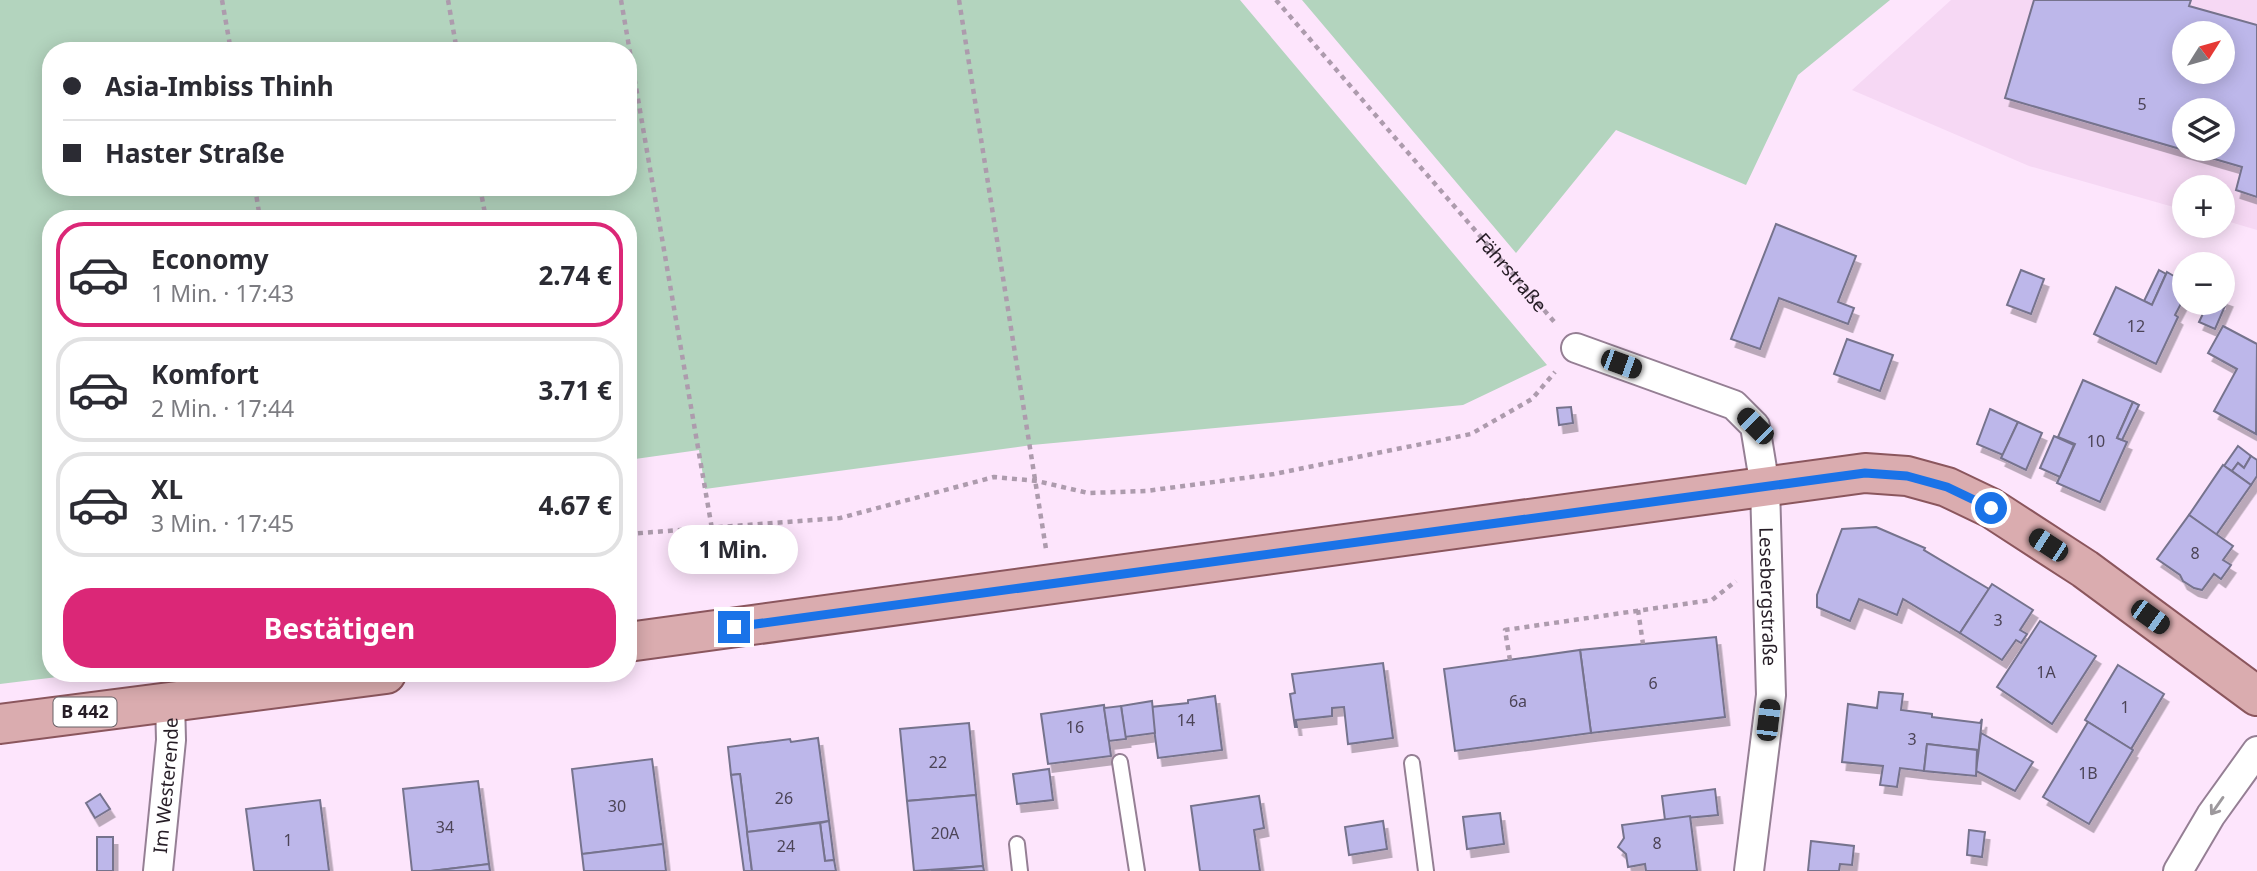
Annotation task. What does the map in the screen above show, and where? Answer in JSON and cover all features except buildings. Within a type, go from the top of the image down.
[{"type":"main road","points":[[637,641],[1865,473],[1907,476],[1947,487],[1991,508],[2085,569],[2257,696]]},
{"type":"main road","name":"B 442","points":[[0,724],[322,682]]},
{"type":"street","points":[[1576,348],[1734,405],[1755,426],[1765,487]]},
{"type":"street","name":"Lesebergstraße","points":[[1749,871],[1771,695],[1765,487]]},
{"type":"street","name":"Im Westerende","points":[[158,871],[171,740],[170,701]]},
{"type":"street","points":[[2178,871],[2211,815],[2257,751]]},
{"type":"lane","points":[[1120,762],[1136,871]]},
{"type":"lane","points":[[1412,763],[1426,871]]},
{"type":"lane","points":[[1017,844],[1020,871]]},
{"type":"path","points":[[222,0],[229,42]]},
{"type":"path","points":[[448,0],[455,42]]},
{"type":"path","points":[[621,0],[628,42]]},
{"type":"path","points":[[959,0],[1052,584]]},
{"type":"path","name":"Fährstraße","points":[[1276,0],[1576,348]]},
{"type":"path","points":[[637,93],[712,529]]},
{"type":"path","points":[[637,533],[840,518],[994,477],[1037,481],[1088,493],[1146,491],[1274,474],[1471,433],[1532,399],[1576,348]]},
{"type":"path","points":[[1510,660],[1505,630],[1712,600],[1768,557]]},
{"type":"path","points":[[1638,610],[1643,644]]},
{"type":"shaded area","points":[[1951,0],[2257,0],[2257,230],[2235,224],[2235,175],[2172,175],[2172,207],[2029,166],[1852,90]]},
{"type":"green space","points":[[0,0],[1240,0],[1547,365],[1463,405],[1032,445],[705,489],[699,450],[637,459],[637,210],[42,210],[42,679],[0,684]]},
{"type":"green space","points":[[1302,0],[1890,0],[1798,75],[1746,185],[1616,130],[1516,253]]},
{"type":"route","points":[[734,627],[1865,473],[1907,476],[1947,487],[1991,508]]}]
